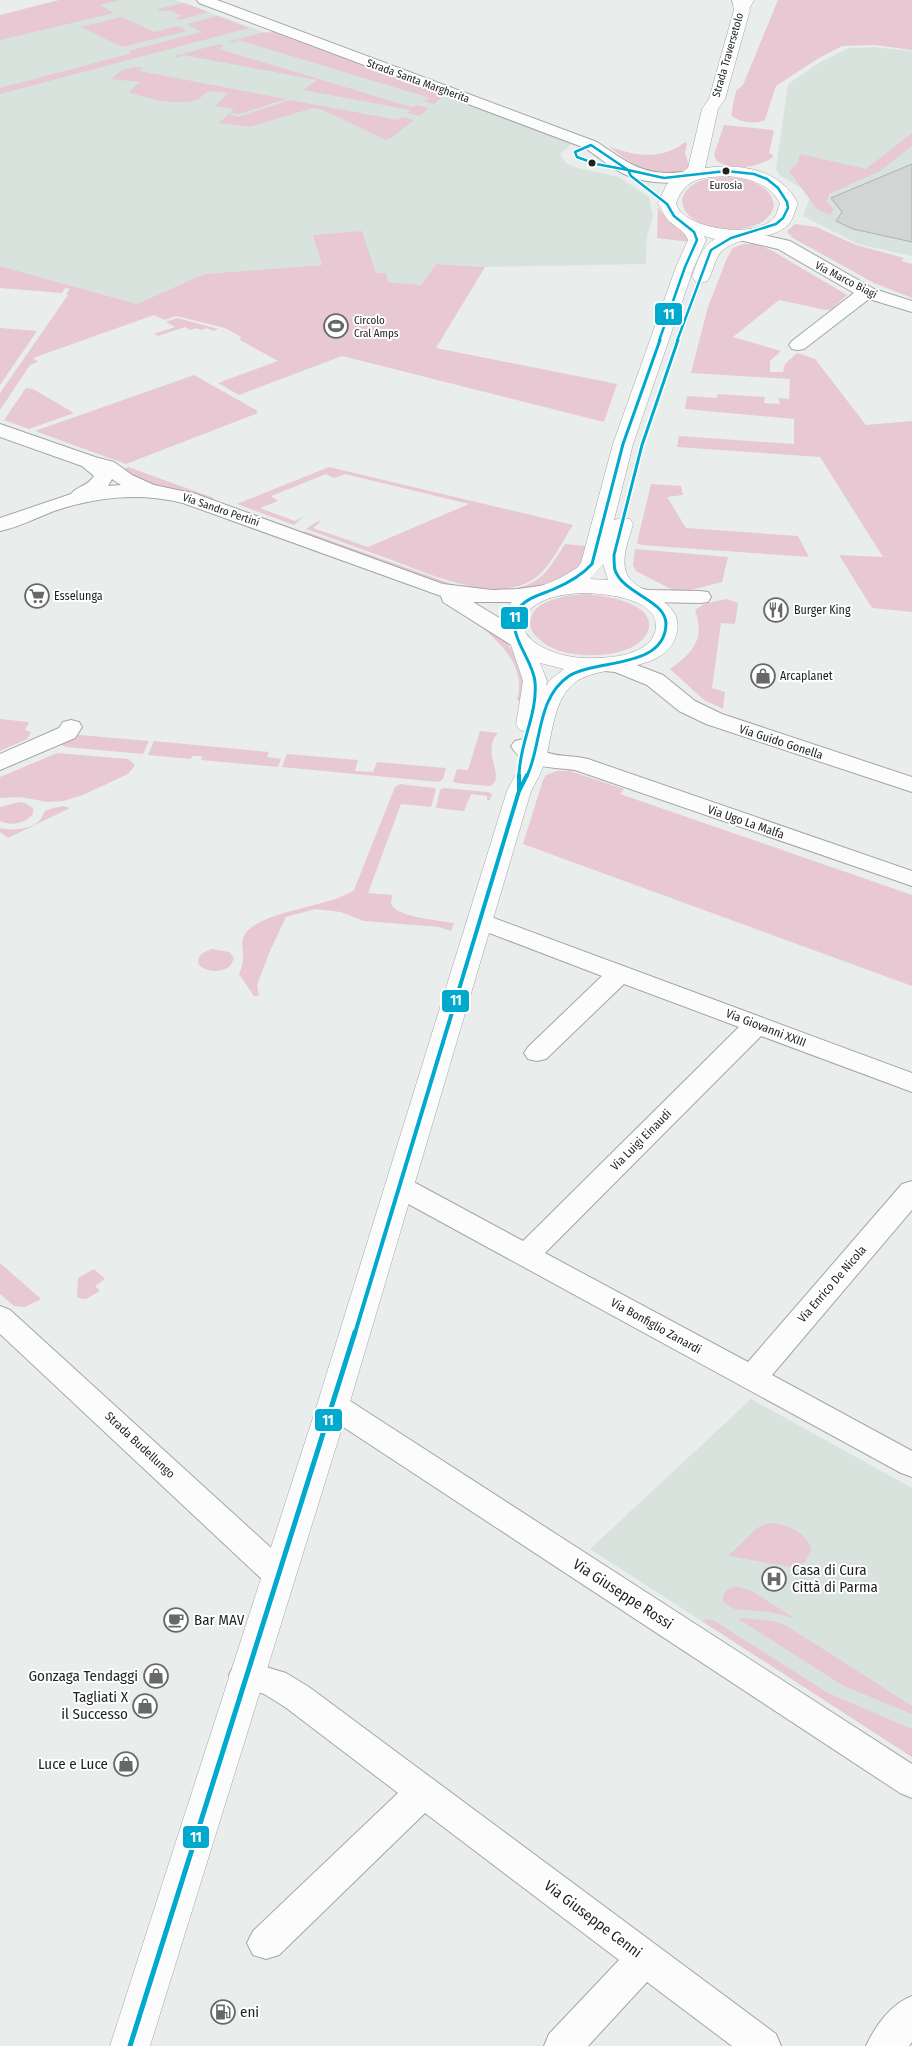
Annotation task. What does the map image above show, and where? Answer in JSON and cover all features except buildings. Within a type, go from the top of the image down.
[{"type":"main road","name":"Strada Traversetolo","points":[[668,204],[668,196],[672,189],[696,170],[710,108],[717,99],[742,3]]},
{"type":"main road","name":"Strada Traversetolo","points":[[700,157],[710,163],[735,172],[763,178],[784,194],[788,202],[788,209],[784,218],[775,225]]},
{"type":"main road","name":"Strada Traversetolo","points":[[690,176],[712,172],[735,172]]},
{"type":"main road","points":[[534,757],[532,707],[535,681],[512,624],[516,611],[528,600],[581,576],[592,564],[623,444],[685,266],[697,240],[694,232],[674,216],[668,204]]},
{"type":"main road","points":[[634,593],[616,576],[613,567],[635,468],[646,431],[711,250],[718,242],[741,235],[761,232],[775,225]]},
{"type":"main road","points":[[687,226],[711,234],[741,235]]},
{"type":"main road","points":[[130,2046],[333,1404],[480,921],[534,757],[550,701],[559,684],[578,672],[634,658],[662,637],[664,616],[660,610],[646,599],[634,593],[616,588],[592,585],[551,590]]},
{"type":"main road","points":[[519,640],[536,653],[555,660],[578,664],[602,665]]},
{"type":"street","name":"Strada Santa Margherita","points":[[204,0],[591,145],[628,170],[654,178],[690,176]]},
{"type":"street","name":"Strada Santa Margherita","points":[[628,170],[631,176],[668,204]]},
{"type":"street","points":[[775,225],[776,236],[784,245]]},
{"type":"street","name":"Via Marco Biagi","points":[[741,235],[784,245],[868,293],[912,307]]},
{"type":"street","points":[[798,345],[859,297],[868,293]]},
{"type":"street","points":[[0,430],[89,462],[107,466],[115,483]]},
{"type":"street","name":"Via Sandro Pertini","points":[[0,525],[115,483],[164,492],[198,502],[437,589],[495,598],[551,590]]},
{"type":"street","name":"Via Sandro Pertini","points":[[437,589],[519,640]]},
{"type":"street","points":[[634,593],[656,596],[700,597],[672,617],[662,637],[654,656],[654,677],[658,682]]},
{"type":"street","name":"Via Guido Gonella","points":[[602,665],[618,666],[658,682],[687,706],[706,716],[912,785]]},
{"type":"street","points":[[0,763],[67,733],[71,727]]},
{"type":"street","name":"Via Ugo La Malfa","points":[[534,757],[580,764],[912,879]]},
{"type":"street","name":"Via Giovanni XXIII","points":[[480,921],[912,1083]]},
{"type":"street","points":[[537,1053],[620,973]]},
{"type":"street","name":"Via Luigi Einaudi","points":[[526,1255],[756,1024]]},
{"type":"street","name":"Via Bonfiglio Zanardi","points":[[400,1187],[912,1465]]},
{"type":"street","name":"Via Enrico De Nicola","points":[[752,1378],[912,1191]]},
{"type":"street","name":"Strada Budellungo","points":[[0,1317],[278,1575]]},
{"type":"street","name":"Via Giuseppe Rossi","points":[[333,1404],[912,1783]]},
{"type":"street","name":"Via Giuseppe Cenni","points":[[246,1675],[266,1680],[289,1692],[762,2046]]},
{"type":"street","points":[[266,1943],[423,1792]]},
{"type":"street","points":[[563,2046],[645,1958]]},
{"type":"street","points":[[885,2046],[912,2013]]},
{"type":"shaded area","points":[[59,0],[120,0],[100,5],[114,13],[0,40],[0,15]]},
{"type":"shaded area","points":[[84,0],[176,0],[569,142],[571,144],[560,154],[566,163],[574,167],[619,177],[649,197],[653,216],[647,236],[646,264],[485,267],[436,264],[421,285],[387,282],[376,273],[323,265],[204,274],[137,304],[0,266],[0,21]]},
{"type":"shaded area","points":[[778,0],[912,0],[912,50],[875,45],[842,46],[819,58],[776,86],[765,120],[752,122],[738,120],[731,115],[736,91],[743,85]]},
{"type":"shaded area","points":[[184,3],[209,12],[179,20],[176,18],[182,16],[169,10],[161,11],[157,9]]},
{"type":"shaded area","points":[[217,16],[249,28],[0,94],[0,88],[132,53],[128,51],[201,32],[187,24]]},
{"type":"shaded area","points":[[122,17],[154,32],[178,26],[187,31],[122,47],[81,27]]},
{"type":"shaded area","points":[[273,32],[444,96],[434,104],[424,101],[430,98],[238,40],[232,43],[228,42],[260,33]]},
{"type":"shaded area","points":[[219,44],[224,46],[219,49],[411,107],[417,105],[429,108],[420,116],[407,113],[411,110],[303,90],[317,80],[183,55],[178,58],[175,56]]},
{"type":"shaded area","points":[[875,47],[912,51],[912,256],[858,244],[803,216],[811,194],[779,175],[776,169],[788,84],[822,61],[849,48]]},
{"type":"shaded area","points":[[135,67],[143,68],[139,71],[286,99],[239,114],[230,113],[234,109],[215,106],[228,93],[208,91],[198,99],[188,102],[153,99],[129,92],[140,82],[111,79],[122,70]]},
{"type":"shaded area","points":[[290,100],[398,120],[402,117],[414,120],[386,140],[323,110],[313,108],[249,127],[219,123],[229,114],[238,117]]},
{"type":"shaded area","points":[[724,125],[773,130],[769,153],[773,155],[772,158],[752,166],[737,168],[717,161],[714,155]]},
{"type":"shaded area","points":[[912,133],[912,146],[880,171],[829,194],[827,202],[834,209],[830,215],[817,209],[789,171],[798,163],[800,154],[866,169]]},
{"type":"shaded area","points":[[685,142],[687,144],[685,153],[689,166],[674,173],[661,173],[644,169],[630,162],[608,146],[647,155],[666,152]]},
{"type":"shaded area","points":[[729,177],[750,181],[763,187],[768,192],[774,205],[768,217],[757,224],[742,229],[726,229],[710,227],[696,221],[686,211],[682,199],[685,192],[695,183],[701,180]]},
{"type":"shaded area","points":[[658,207],[666,217],[683,231],[690,242],[657,238]]},
{"type":"shaded area","points":[[795,224],[816,227],[856,245],[904,258],[901,261],[912,264],[912,298],[874,283],[793,238],[787,232]]},
{"type":"shaded area","name":"Circolo Cral Amps","points":[[362,231],[376,273],[386,273],[388,282],[421,285],[436,264],[485,267],[436,348],[617,384],[604,422],[342,356],[239,395],[218,383],[278,361],[240,340],[241,337],[225,328],[176,316],[164,320],[154,315],[33,358],[38,362],[30,365],[0,410],[0,393],[68,295],[66,294],[70,289],[65,288],[62,293],[0,288],[0,266],[137,304],[204,274],[322,265],[313,235]]},
{"type":"shaded area","points":[[743,244],[756,244],[771,250],[847,295],[832,309],[826,310],[779,300],[733,337],[781,351],[770,361],[770,372],[783,372],[785,364],[797,353],[815,359],[866,425],[912,421],[912,612],[872,608],[839,555],[883,557],[820,457],[677,447],[679,436],[794,444],[794,419],[685,409],[687,396],[716,398],[718,394],[765,397],[764,403],[780,404],[778,398],[789,399],[790,379],[691,373],[708,307],[727,258],[733,248]]},
{"type":"shaded area","points":[[177,318],[219,329],[213,331],[207,328],[201,330],[196,328],[190,330],[185,327],[158,336],[154,334],[175,327],[166,322]]},
{"type":"shaded area","points":[[0,328],[37,331],[0,385]]},
{"type":"shaded area","points":[[194,375],[258,411],[256,412],[258,413],[126,464],[35,431]]},
{"type":"shaded area","points":[[26,388],[33,389],[74,413],[29,429],[4,420]]},
{"type":"shaded area","points":[[128,467],[214,498],[209,500],[157,487],[121,470]]},
{"type":"shaded area","points":[[329,467],[573,525],[546,568],[535,578],[519,586],[501,589],[482,588],[442,579],[306,529],[318,521],[320,522],[313,528],[368,547],[469,504],[345,474],[334,478],[326,474],[271,496],[278,501],[260,508],[295,521],[304,516],[294,525],[237,504]]},
{"type":"shaded area","points":[[651,484],[681,486],[683,495],[667,497],[686,528],[798,536],[809,557],[641,545],[637,543]]},
{"type":"shaded area","points":[[304,531],[456,585],[453,588],[301,533]]},
{"type":"shaded area","points":[[565,544],[587,546],[581,566],[564,576],[536,587],[506,590],[528,584],[542,576]]},
{"type":"shaded area","points":[[635,549],[728,557],[722,582],[682,592],[675,591],[636,571],[633,565]]},
{"type":"shaded area","points":[[586,594],[617,599],[639,608],[646,615],[649,623],[647,633],[641,641],[620,652],[585,655],[556,649],[547,645],[534,634],[530,623],[532,615],[537,608],[561,597]]},
{"type":"shaded area","points":[[726,599],[738,603],[735,624],[721,623],[712,688],[725,692],[723,709],[704,700],[670,669],[691,651],[698,637],[698,620],[695,610],[704,604]]},
{"type":"shaded area","points":[[478,624],[503,639],[517,656],[526,673],[522,701],[517,700],[518,677],[510,657],[495,639]]},
{"type":"shaded area","points":[[0,719],[29,722],[25,730],[31,732],[27,739],[0,751]]},
{"type":"shaded area","points":[[480,731],[498,733],[493,740],[492,748],[496,777],[494,782],[490,786],[456,783],[453,781],[457,769],[468,770]]},
{"type":"shaded area","points":[[80,735],[149,741],[143,754],[61,745],[71,736]]},
{"type":"shaded area","points":[[154,741],[269,752],[267,757],[281,759],[278,767],[201,760],[202,756],[192,756],[191,759],[148,755]]},
{"type":"shaded area","points":[[57,753],[128,759],[134,764],[134,767],[128,774],[83,795],[63,801],[47,802],[21,797],[0,798],[0,777]]},
{"type":"shaded area","points":[[287,754],[358,760],[355,771],[373,772],[377,762],[446,768],[443,779],[439,782],[282,767]]},
{"type":"shaded area","points":[[557,771],[570,771],[624,789],[620,794],[912,895],[912,986],[523,844],[543,780],[546,775]]},
{"type":"shaded area","points":[[400,784],[434,788],[436,790],[431,807],[401,804],[368,893],[393,895],[391,903],[400,912],[419,918],[454,923],[451,931],[439,927],[364,921],[341,912],[315,909],[286,917],[257,985],[259,996],[254,996],[239,974],[243,961],[242,942],[244,936],[252,927],[264,920],[343,896],[354,890],[395,787]]},
{"type":"shaded area","points":[[444,788],[492,794],[490,800],[487,800],[487,796],[471,794],[464,811],[436,808],[440,790]]},
{"type":"shaded area","points":[[19,802],[33,808],[33,814],[26,820],[18,823],[0,821],[0,807]]},
{"type":"shaded area","points":[[63,806],[70,808],[8,838],[0,832],[0,828],[16,829],[32,826],[40,820],[46,810]]},
{"type":"shaded area","points":[[212,949],[229,952],[234,958],[231,965],[223,970],[211,971],[199,965],[200,956]]},
{"type":"shaded area","points":[[0,1263],[41,1299],[25,1307],[14,1306],[0,1294]]},
{"type":"shaded area","points":[[94,1269],[105,1279],[95,1286],[100,1291],[86,1299],[78,1298],[78,1278]]},
{"type":"shaded area","name":"Casa di Cura Città di Parma","points":[[751,1399],[912,1488],[912,1757],[590,1549]]},
{"type":"shaded area","points":[[768,1523],[788,1527],[805,1538],[811,1550],[805,1562],[791,1567],[728,1556],[757,1528]]},
{"type":"shaded area","points":[[735,1586],[752,1591],[794,1618],[771,1612],[734,1609],[723,1602],[723,1595],[727,1590]]},
{"type":"shaded area","points":[[740,1618],[773,1621],[787,1626],[912,1706],[912,1714],[844,1686],[740,1620]]},
{"type":"shaded area","points":[[707,1619],[713,1620],[828,1693],[912,1729],[912,1757],[702,1621]]},
{"type":"transit line","name":"11","points":[[591,145],[628,170],[596,164],[577,157],[575,152],[591,145]]},
{"type":"transit line","name":"11","points":[[519,791],[519,764],[532,712],[535,682],[529,662],[515,633],[515,615],[525,602],[568,582],[587,570],[592,564],[623,444],[685,267],[697,240],[694,232],[674,216],[667,204],[631,176],[628,170]]},
{"type":"transit line","name":"11","points":[[519,791],[532,764],[547,704],[560,684],[569,676],[579,671],[621,662],[648,653],[658,646],[664,636],[666,622],[662,612],[631,590],[621,581],[615,570],[614,555],[632,478],[663,379],[711,250],[731,238],[766,229],[776,224],[783,218],[788,208],[782,192],[767,179],[754,174],[726,171],[659,178],[628,170]]},
{"type":"transit line","name":"11","points":[[130,2046],[333,1405],[519,791]]},
{"type":"place","name":"Eurosia","points":[[726,171]]},
{"type":"place","name":"Circolo Cral Amps","points":[[336,326]]},
{"type":"place","name":"Esselunga","points":[[37,596]]},
{"type":"place","name":"Burger King","points":[[776,610]]},
{"type":"place","name":"Arcaplanet","points":[[763,676]]},
{"type":"place","name":"Casa di Cura Città di Parma","points":[[774,1579]]},
{"type":"place","name":"Bar MAV","points":[[176,1620]]},
{"type":"place","name":"Gonzaga Tendaggi","points":[[156,1676]]},
{"type":"place","name":"Tagliati X il Successo","points":[[145,1706]]},
{"type":"place","name":"Luce e Luce","points":[[126,1764]]},
{"type":"place","name":"eni","points":[[223,2012]]}]
